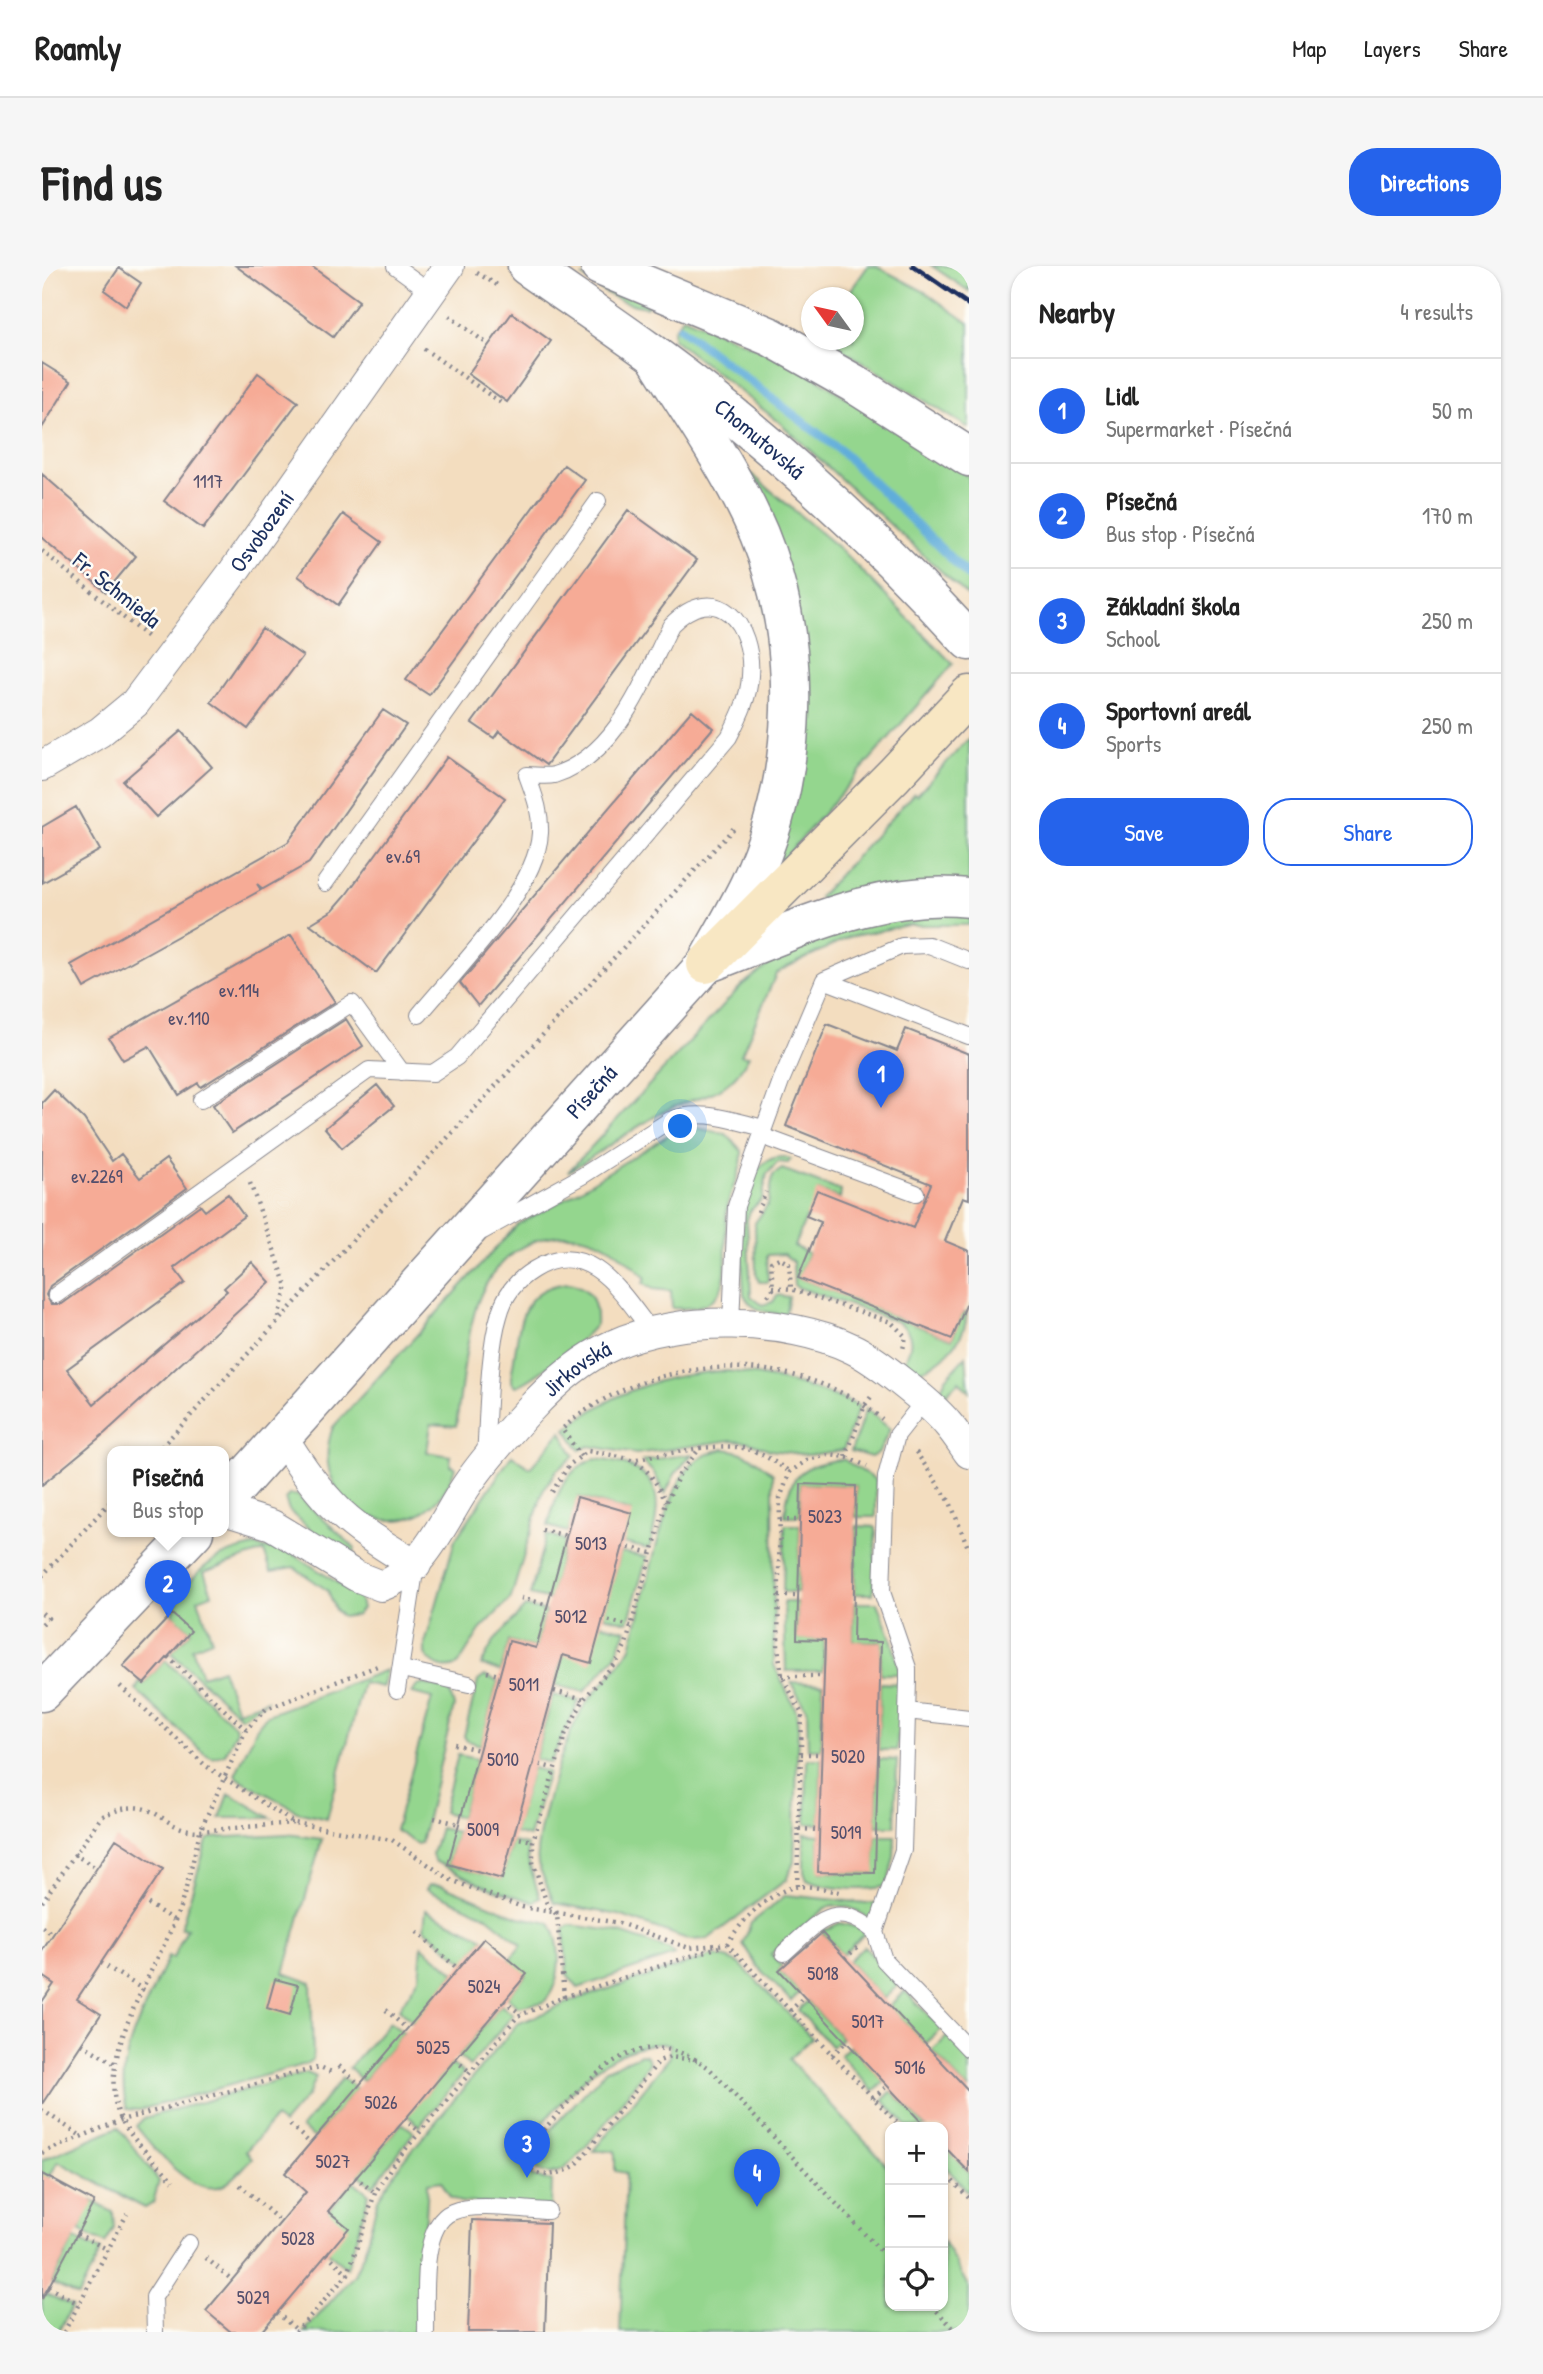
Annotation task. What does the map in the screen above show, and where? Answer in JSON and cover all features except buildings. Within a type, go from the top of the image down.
[{"type":"main road","name":"Písečná","points":[[706,964],[894,775],[969,695]]},
{"type":"street","name":"Chomutovská","points":[[527,266],[717,403],[853,520],[908,574],[969,641]]},
{"type":"street","points":[[600,266],[771,337],[853,383],[969,457]]},
{"type":"street","name":"Osvobození","points":[[42,766],[100,732],[135,703],[442,287]]},
{"type":"street","points":[[655,356],[743,501],[758,534],[780,600],[790,666],[786,751],[770,826],[749,884],[706,964]]},
{"type":"street","points":[[706,964],[864,905],[904,898],[969,898]]},
{"type":"street","name":"Písečná","points":[[229,1495],[706,964]]},
{"type":"street","name":"Jirkovská","points":[[416,1565],[485,1464],[528,1410],[562,1378],[611,1345],[651,1331],[731,1324],[803,1331],[835,1340],[855,1349],[946,1421],[969,1453]]},
{"type":"street","points":[[229,1512],[272,1525],[356,1576],[381,1586],[398,1581],[416,1565],[378,1543],[340,1515],[307,1478],[282,1436]]},
{"type":"street","points":[[42,1692],[189,1537]]},
{"type":"lane","points":[[395,266],[442,287]]},
{"type":"lane","points":[[325,883],[598,502]]},
{"type":"lane","points":[[56,1295],[369,1070],[433,1073],[457,1057],[714,758],[738,719],[747,699],[751,675],[749,648],[741,625],[730,612],[711,604],[695,606],[683,613],[671,625],[624,717],[606,739],[578,763],[553,776],[527,775],[539,808],[540,835],[533,864],[516,896],[419,1015]]},
{"type":"lane","points":[[731,1324],[736,1206],[824,980],[902,946],[929,945],[969,961]]},
{"type":"lane","points":[[824,980],[969,1036]]},
{"type":"lane","points":[[201,1100],[352,1003],[402,1072]]},
{"type":"lane","points":[[456,1245],[553,1193],[670,1120],[685,1114],[701,1114],[763,1132],[916,1193]]},
{"type":"lane","points":[[485,1464],[498,1318],[518,1279],[552,1261],[585,1263],[606,1275],[651,1331]]},
{"type":"lane","points":[[875,1933],[903,1850],[907,1711],[908,1668],[882,1592],[886,1478],[898,1432],[923,1402]]},
{"type":"lane","points":[[397,1690],[416,1565]]},
{"type":"lane","points":[[403,1662],[469,1684]]},
{"type":"lane","points":[[907,1711],[969,1718]]},
{"type":"lane","points":[[784,1953],[824,1917],[842,1914],[861,1920],[875,1933],[884,1960],[969,2049]]},
{"type":"lane","points":[[426,2332],[430,2237],[438,2222],[452,2212],[473,2208],[548,2211]]},
{"type":"lane","points":[[156,2332],[152,2310],[154,2297],[189,2243]]},
{"type":"path","points":[[442,287],[489,345]]},
{"type":"path","points":[[418,345],[504,405]]},
{"type":"path","name":"Fr. Schmieda","points":[[42,551],[171,656]]},
{"type":"path","points":[[163,1446],[738,824],[770,826]]},
{"type":"path","points":[[242,1162],[286,1286],[276,1323]]},
{"type":"path","points":[[751,1220],[762,1208],[767,1189]]},
{"type":"path","points":[[761,1296],[772,1293],[771,1262],[779,1258],[789,1264],[791,1289]]},
{"type":"path","points":[[773,1287],[791,1289],[880,1317],[897,1326],[906,1337],[906,1344],[888,1374],[865,1405],[846,1457]]},
{"type":"path","points":[[581,1456],[562,1429],[579,1414],[644,1380],[693,1369],[730,1367],[785,1375],[818,1384],[865,1405],[898,1432],[923,1461],[950,1502],[969,1550]]},
{"type":"path","points":[[552,1492],[569,1465],[588,1451],[636,1460],[700,1448],[738,1445],[766,1456],[790,1472]]},
{"type":"path","points":[[564,1997],[557,1915],[547,1904],[533,1862],[533,1841],[565,1735],[584,1699],[619,1658],[631,1626],[666,1503],[679,1475],[700,1448]]},
{"type":"path","points":[[797,1886],[803,1714],[782,1676],[778,1647],[780,1498],[790,1472],[807,1460],[829,1455],[846,1457],[886,1478]]},
{"type":"path","points":[[636,1460],[655,1480],[666,1503]]},
{"type":"path","points":[[42,1576],[107,1505]]},
{"type":"path","points":[[780,1520],[800,1520]]},
{"type":"path","points":[[542,1530],[567,1536]]},
{"type":"path","points":[[622,1546],[652,1553]]},
{"type":"path","points":[[779,1596],[798,1596]]},
{"type":"path","points":[[521,1598],[548,1605]]},
{"type":"path","points":[[42,1613],[48,1618],[42,1624]]},
{"type":"path","points":[[603,1619],[631,1626]]},
{"type":"path","points":[[168,1657],[246,1730]]},
{"type":"path","points":[[173,2181],[121,2120],[114,2097],[115,2064],[186,1892],[200,1831],[223,1778],[246,1730],[265,1709],[403,1662]]},
{"type":"path","points":[[782,1676],[824,1676]]},
{"type":"path","points":[[120,1686],[206,1766],[294,1823]]},
{"type":"path","points":[[554,1691],[584,1699]]},
{"type":"path","points":[[454,1744],[479,1750]]},
{"type":"path","points":[[801,1754],[822,1754]]},
{"type":"path","points":[[534,1763],[553,1768]]},
{"type":"path","points":[[42,1902],[101,1817],[126,1807],[154,1810],[186,1831],[294,1823],[392,1840],[451,1880],[522,1908],[619,1923],[689,1948],[727,1944]]},
{"type":"path","points":[[434,1818],[459,1824]]},
{"type":"path","points":[[799,1829],[820,1830]]},
{"type":"path","points":[[513,1837],[533,1841]]},
{"type":"path","points":[[74,1854],[96,1868]]},
{"type":"path","points":[[277,2313],[297,2331],[348,2274],[375,2193],[393,2164],[522,2015],[564,1997],[727,1944],[739,1925],[778,1894],[797,1886],[888,1899]]},
{"type":"path","points":[[142,1900],[175,1921]]},
{"type":"path","points":[[42,1927],[53,1934]]},
{"type":"path","points":[[417,1932],[458,1969]]},
{"type":"path","points":[[727,1944],[896,2122]]},
{"type":"path","points":[[101,1963],[144,1990]]},
{"type":"path","points":[[790,2011],[804,1997]]},
{"type":"path","points":[[504,2001],[522,2015]]},
{"type":"path","points":[[386,2010],[407,2029]]},
{"type":"path","points":[[832,2054],[846,2042]]},
{"type":"path","points":[[82,2044],[115,2064]]},
{"type":"path","points":[[697,2060],[670,2057],[659,2061],[577,2164],[565,2173],[544,2176],[534,2172],[528,2163],[527,2151],[533,2141],[615,2058],[633,2051],[676,2050],[697,2060],[709,2068],[885,2256]]},
{"type":"path","points":[[455,2060],[470,2072]]},
{"type":"path","points":[[339,2066],[360,2085]]},
{"type":"path","points":[[42,2153],[121,2120],[320,2067],[334,2073]]},
{"type":"path","points":[[873,2098],[887,2086]]},
{"type":"path","points":[[42,2110],[81,2136]]},
{"type":"path","points":[[404,2119],[420,2132]]},
{"type":"path","points":[[290,2125],[310,2143]]},
{"type":"path","points":[[948,2176],[969,2198]]},
{"type":"path","points":[[355,2177],[375,2193]]},
{"type":"path","points":[[240,2185],[281,2222]]},
{"type":"path","points":[[64,2332],[127,2214]]},
{"type":"path","points":[[77,2234],[109,2250]]},
{"type":"path","points":[[189,2243],[232,2280]]},
{"type":"path","points":[[327,2255],[348,2274]]},
{"type":"path","points":[[48,2287],[79,2304]]},
{"type":"path","points":[[937,2311],[957,2332]]},
{"type":"green space","points":[[868,266],[876,266],[925,292],[969,323],[969,428],[843,350],[864,350],[864,287],[853,287]]},
{"type":"green space","points":[[932,266],[969,266],[969,291]]},
{"type":"green space","points":[[582,276],[652,301],[646,307],[619,300]]},
{"type":"green space","points":[[683,317],[796,365],[969,477],[969,597],[779,422],[673,339],[673,331]]},
{"type":"green space","points":[[742,466],[841,550],[953,664],[783,860],[775,853],[794,794]]},
{"type":"green space","points":[[969,738],[969,886],[824,903],[819,897],[914,793],[917,795]]},
{"type":"green space","points":[[969,911],[969,925],[908,925],[849,937],[785,968],[776,974],[741,1055],[749,1056],[731,1081],[711,1094],[661,1113],[568,1172],[742,985],[780,956],[804,941],[854,922]]},
{"type":"green space","points":[[692,1127],[726,1134],[742,1151],[727,1209],[726,1262],[720,1291],[710,1302],[695,1307],[672,1308],[671,1291],[653,1289],[643,1283],[646,1278],[609,1247],[589,1238],[568,1235],[530,1243],[498,1268],[486,1284],[477,1304],[467,1349],[456,1426],[431,1424],[427,1452],[451,1456],[450,1465],[455,1467],[441,1496],[420,1513],[396,1520],[372,1516],[350,1504],[334,1485],[328,1458],[333,1427],[518,1224],[568,1197],[670,1134]]},
{"type":"green space","points":[[784,1157],[791,1159],[788,1163],[778,1162],[767,1174],[762,1199],[750,1211],[747,1220],[751,1296],[762,1305],[773,1302],[777,1295],[789,1297],[785,1315],[761,1310],[747,1300],[744,1294],[742,1259],[748,1191],[756,1173],[767,1161]]},
{"type":"green space","points":[[782,1169],[841,1191],[840,1198],[818,1191],[794,1246],[808,1253],[799,1278],[952,1339],[962,1314],[966,1312],[963,1331],[943,1357],[926,1369],[917,1371],[902,1365],[910,1347],[910,1336],[904,1326],[797,1287],[794,1285],[793,1262],[784,1254],[767,1255],[768,1282],[759,1282],[756,1273],[755,1223],[768,1204],[773,1175]]},
{"type":"green space","points":[[570,1283],[583,1289],[592,1298],[596,1324],[557,1360],[532,1378],[515,1386],[512,1382],[512,1371],[524,1313],[539,1293],[552,1286]]},
{"type":"green space","points":[[966,1356],[969,1392],[959,1381],[944,1396],[941,1389],[946,1378]]},
{"type":"green space","points":[[728,1371],[795,1383],[859,1406],[843,1450],[809,1455],[770,1450],[750,1442],[732,1440],[636,1454],[589,1446],[580,1450],[566,1429],[603,1404],[642,1386],[683,1376]]},
{"type":"green space","points":[[866,1409],[890,1429],[879,1452],[871,1457],[851,1451]]},
{"type":"green space","points":[[561,1432],[574,1456],[556,1471],[543,1491],[511,1598],[480,1630],[458,1665],[448,1668],[432,1662],[425,1654],[425,1644],[455,1540],[512,1455],[530,1468]]},
{"type":"green space","points":[[724,1449],[751,1457],[773,1474],[774,1665],[796,1710],[798,1728],[794,1862],[786,1880],[708,1939],[690,1940],[619,1915],[554,1903],[538,1864],[537,1851],[549,1793],[572,1730],[590,1698],[631,1647],[662,1528],[678,1484],[687,1470],[699,1459]]},
{"type":"green space","points":[[692,1454],[675,1474],[665,1494],[654,1473],[642,1461]]},
{"type":"green space","points":[[595,1459],[633,1468],[652,1485],[656,1497],[656,1512],[649,1549],[623,1543],[631,1512],[578,1497],[568,1532],[548,1526],[562,1485],[575,1470]]},
{"type":"green space","points":[[843,1459],[876,1480],[876,1517],[856,1517],[856,1486],[801,1484],[800,1516],[785,1516],[790,1489],[800,1473],[817,1464]]},
{"type":"green space","points":[[289,1495],[297,1495],[355,1548],[352,1561],[345,1561],[289,1510],[285,1499]]},
{"type":"green space","points":[[785,1525],[800,1525],[798,1592],[783,1592]]},
{"type":"green space","points":[[857,1526],[876,1527],[873,1594],[854,1594]]},
{"type":"green space","points":[[546,1535],[565,1540],[550,1600],[530,1595]]},
{"type":"green space","points":[[254,1546],[290,1552],[359,1597],[362,1608],[357,1615],[342,1617],[335,1610],[328,1591],[294,1567],[271,1571],[264,1551],[204,1572],[212,1594],[198,1599],[212,1640],[192,1648],[202,1676],[222,1669],[237,1711],[268,1700],[241,1717],[171,1653],[191,1631],[172,1614],[186,1588],[203,1568],[226,1554]]},
{"type":"green space","points":[[621,1552],[647,1557],[628,1622],[603,1616]]},
{"type":"green space","points":[[784,1602],[798,1602],[797,1638],[825,1640],[823,1671],[786,1671]]},
{"type":"green space","points":[[854,1603],[877,1603],[892,1641],[900,1674],[880,1674],[881,1642],[853,1641]]},
{"type":"green space","points":[[525,1607],[546,1611],[536,1648],[509,1641],[501,1671],[481,1665],[494,1641]]},
{"type":"green space","points":[[601,1624],[626,1630],[615,1657],[584,1692],[555,1685],[563,1655]]},
{"type":"green space","points":[[165,1660],[235,1726],[236,1732],[225,1754],[213,1758],[205,1754],[136,1690],[140,1681],[144,1684]]},
{"type":"green space","points":[[386,1670],[383,1687],[363,1683],[327,1819],[301,1813],[238,1778],[236,1773],[256,1729],[267,1715]]},
{"type":"green space","points":[[485,1676],[498,1681],[481,1745],[467,1741],[464,1736],[478,1681]]},
{"type":"green space","points":[[791,1682],[823,1684],[821,1749],[808,1749],[807,1711]]},
{"type":"green space","points":[[880,1683],[900,1684],[897,1750],[878,1750]]},
{"type":"green space","points":[[424,1684],[449,1690],[454,1706],[421,1843],[417,1844],[395,1830],[432,1698],[412,1693],[417,1686]]},
{"type":"green space","points":[[553,1695],[579,1701],[550,1763],[535,1759]]},
{"type":"green space","points":[[458,1755],[477,1759],[461,1817],[443,1812]]},
{"type":"green space","points":[[807,1759],[821,1759],[820,1824],[806,1824]]},
{"type":"green space","points":[[878,1759],[897,1760],[895,1826],[876,1826]]},
{"type":"green space","points":[[532,1768],[548,1772],[529,1837],[514,1833]]},
{"type":"green space","points":[[229,1794],[232,1795],[271,1818],[220,1818]]},
{"type":"green space","points":[[440,1828],[457,1832],[448,1864],[502,1878],[512,1842],[527,1845],[528,1860],[540,1898],[533,1902],[490,1888],[434,1861],[432,1854]]},
{"type":"green space","points":[[287,1834],[322,1839],[284,1973],[311,1983],[313,2059],[306,2064],[139,2110],[127,2109],[124,2070],[128,2050],[142,2012],[168,1957],[173,1958],[187,1929],[181,1928],[207,1841],[211,1838]]},
{"type":"green space","points":[[804,1834],[819,1835],[819,1872],[874,1873],[876,1836],[895,1836],[894,1857],[887,1886],[847,1889],[807,1880],[804,1872]]},
{"type":"green space","points":[[430,1884],[442,1885],[519,1917],[550,1923],[557,1942],[559,1964],[554,1985],[544,2002],[518,2007],[507,1997],[526,1975],[509,1960],[522,1945],[485,1915],[427,1889]]},
{"type":"green space","points":[[786,1895],[876,1904],[873,1924],[862,1914],[845,1906],[825,1908],[771,1954],[783,1967],[779,1970],[800,1992],[791,2001],[757,1966],[743,1944],[751,1923]]},
{"type":"green space","points":[[426,1910],[484,1938],[465,1963],[424,1928]]},
{"type":"green space","points":[[840,1923],[859,1928],[865,1933],[842,1955],[821,1931]]},
{"type":"green space","points":[[570,1925],[614,1931],[670,1950],[674,1955],[578,1988],[567,1975],[564,1929]]},
{"type":"green space","points":[[422,1946],[455,1973],[413,2023],[399,2009],[419,1978]]},
{"type":"green space","points":[[864,1946],[898,1985],[883,1999],[848,1961]]},
{"type":"green space","points":[[712,1956],[740,1964],[812,2038],[789,2059],[885,2164],[885,2311],[948,2311],[948,2250],[969,2288],[969,2332],[620,2332],[626,2173],[615,2171],[615,2151],[593,2151],[670,2057],[670,2044],[647,2045],[626,2051],[607,2061],[573,2089],[528,2139],[523,2149],[524,2163],[533,2177],[552,2181],[551,2207],[460,2202],[450,2197],[441,2181],[428,2183],[419,2332],[304,2332],[354,2275],[364,2253],[378,2199],[403,2161],[517,2024],[577,1999]]},
{"type":"green space","points":[[905,1991],[942,2029],[925,2044],[889,2006]]},
{"type":"green space","points":[[808,2001],[842,2038],[832,2047],[798,2010]]},
{"type":"green space","points":[[501,2005],[513,2015],[470,2066],[458,2056]]},
{"type":"green space","points":[[389,2022],[404,2033],[363,2081],[349,2068]]},
{"type":"green space","points":[[948,2036],[969,2057],[969,2091],[932,2051]]},
{"type":"green space","points":[[850,2046],[885,2082],[873,2091],[840,2055]]},
{"type":"green space","points":[[641,2054],[646,2055],[650,2062],[621,2103],[571,2163],[554,2173],[535,2168],[532,2165],[537,2144],[606,2070]]},
{"type":"green space","points":[[451,2064],[464,2073],[419,2126],[407,2115]]},
{"type":"green space","points":[[307,2073],[316,2077],[307,2096],[283,2124],[275,2118],[246,2151],[252,2158],[224,2185],[212,2188],[187,2178],[174,2169],[136,2126],[144,2118]]},
{"type":"green space","points":[[342,2078],[357,2089],[315,2138],[301,2128]]},
{"type":"green space","points":[[892,2091],[921,2122],[903,2122],[883,2100]]},
{"type":"green space","points":[[402,2123],[414,2132],[373,2186],[358,2174]]},
{"type":"green space","points":[[118,2127],[159,2181],[153,2203],[145,2208],[58,2161],[49,2178],[42,2179],[42,2160]]},
{"type":"green space","points":[[948,2149],[969,2172],[969,2193],[948,2170]]},
{"type":"green space","points":[[353,2181],[369,2194],[347,2268],[328,2252],[328,2211]]},
{"type":"green space","points":[[92,2201],[113,2212],[114,2228],[105,2244],[79,2230]]},
{"type":"green space","points":[[74,2239],[101,2251],[78,2296],[51,2283]]},
{"type":"green space","points":[[45,2293],[72,2306],[58,2332],[42,2332],[42,2299]]},
{"type":"waterway","points":[[680,328],[841,451],[969,576]]},
{"type":"railway","points":[[913,266],[969,305]]},
{"type":"place","name":"Lidl","points":[[881,1108]]},
{"type":"place","name":"Písečná","points":[[168,1618]]},
{"type":"place","name":"Základní škola","points":[[527,2178]]},
{"type":"place","name":"Sportovní areál","points":[[757,2207]]}]
